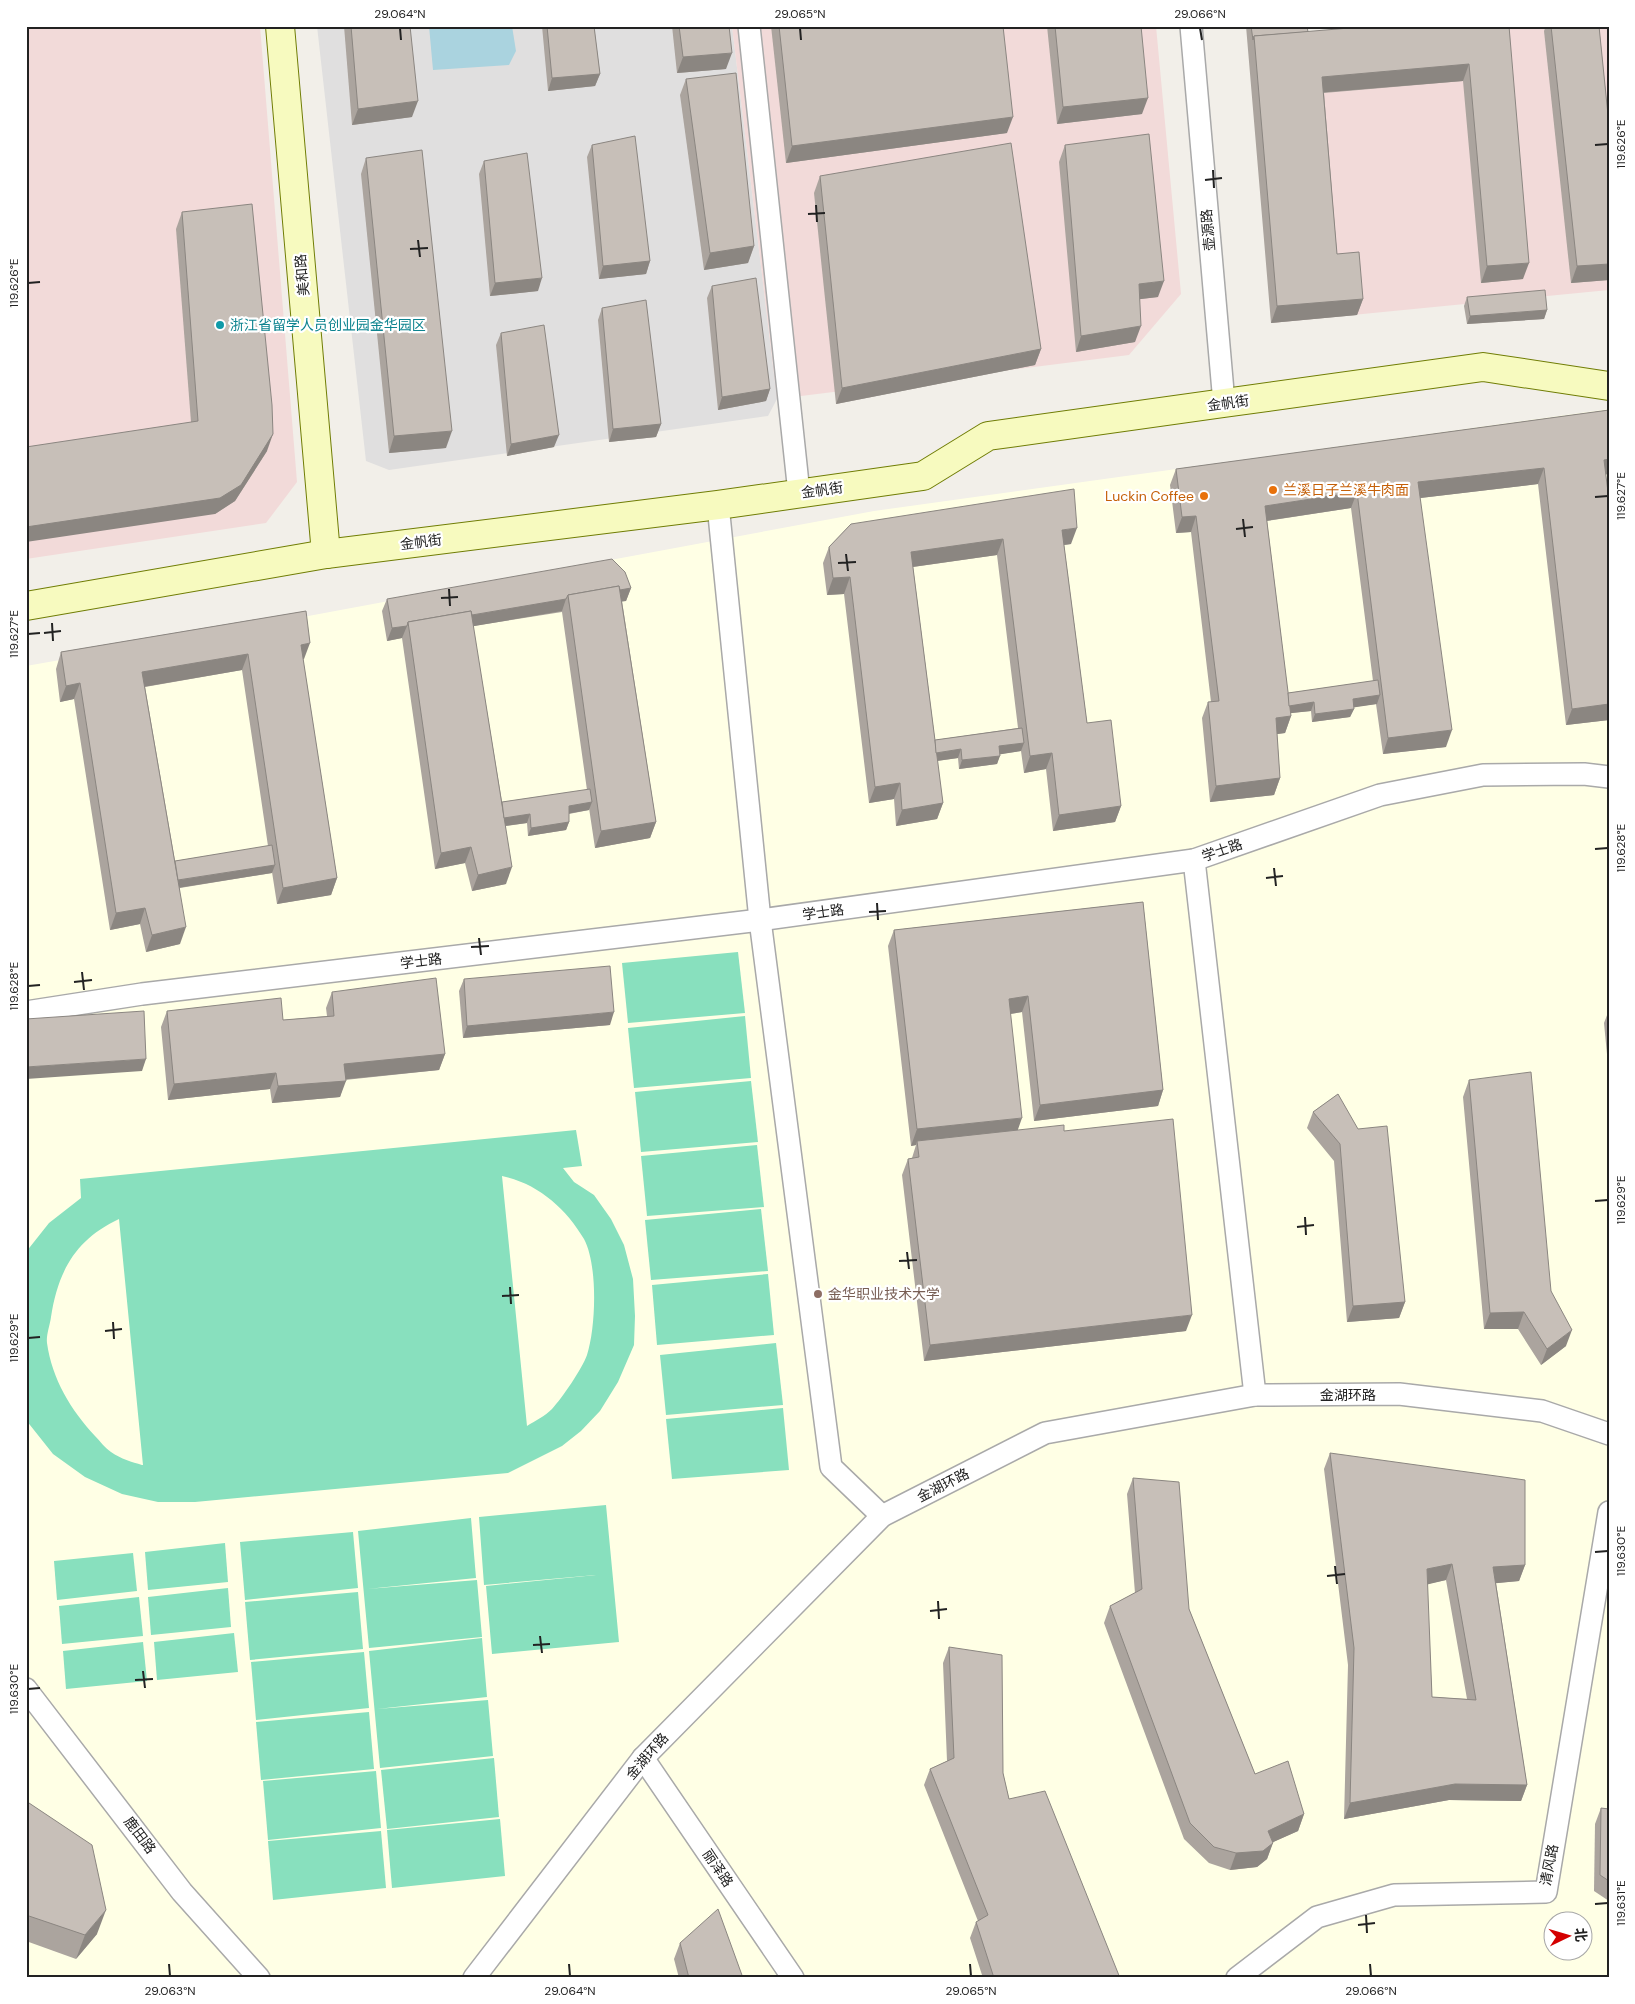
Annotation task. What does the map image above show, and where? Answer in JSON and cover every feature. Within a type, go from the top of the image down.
[{"type":"street","name":"美和路","points":[[280,26],[326,554]]},
{"type":"street","points":[[749,26],[799,493]]},
{"type":"street","name":"壶源路","points":[[1191,26],[1224,403]]},
{"type":"street","name":"金帆街","points":[[26,606],[326,554],[718,505],[923,476],[988,436],[1483,367],[1609,386]]},
{"type":"street","points":[[718,505],[760,920],[831,1467],[882,1516]]},
{"type":"street","name":"学士路","points":[[26,1012],[142,994],[760,920],[1194,860],[1380,794],[1483,775],[1584,774],[1609,778]]},
{"type":"street","points":[[1194,860],[1255,1395]]},
{"type":"street","name":"金湖环路","points":[[474,1978],[643,1758],[882,1516],[1045,1433],[1255,1395],[1409,1395],[1542,1411],[1609,1434]]},
{"type":"street","name":"清风路","points":[[1237,1978],[1316,1917],[1386,1897],[1394,1895],[1546,1892],[1609,1512]]},
{"type":"street","name":"鹿田路","points":[[28,1694],[182,1892],[258,1978]]},
{"type":"street","name":"丽泽路","points":[[643,1758],[793,1978]]},
{"type":"shaded area","points":[[26,26],[260,26],[297,482],[266,523],[26,559]]},
{"type":"shaded area","points":[[317,26],[732,26],[777,399],[768,416],[389,470],[366,461]]},
{"type":"shaded area","points":[[732,26],[1156,26],[1181,294],[1129,355],[777,399]]},
{"type":"shaded area","points":[[1493,26],[1609,26],[1609,290],[1271,323],[1304,49]]},
{"type":"shaded area","name":"金华职业技术大学","points":[[1609,409],[1609,1978],[26,1978],[26,666],[276,622],[874,511]]},
{"type":"green space","points":[[738,952],[745,1013],[628,1023],[622,963]]},
{"type":"green space","points":[[745,1016],[751,1078],[634,1088],[628,1028]]},
{"type":"green space","points":[[751,1081],[758,1142],[641,1152],[635,1092]]},
{"type":"green space","points":[[576,1130],[582,1166],[563,1168],[574,1182],[594,1195],[611,1219],[624,1245],[633,1279],[634,1345],[618,1382],[600,1411],[581,1431],[562,1446],[508,1473],[195,1502],[158,1502],[122,1494],[85,1477],[53,1454],[26,1420],[26,1252],[49,1223],[81,1198],[80,1179]],"holes":[[[502,1176],[527,1184],[559,1207],[569,1217],[584,1239],[592,1264],[594,1313],[587,1355],[571,1383],[552,1409],[527,1426]],[[119,1219],[143,1465],[126,1460],[111,1452],[78,1416],[58,1381],[47,1343],[54,1300],[64,1271],[80,1247],[91,1236]]]},
{"type":"green space","points":[[757,1145],[764,1207],[647,1216],[641,1156]]},
{"type":"green space","points":[[761,1209],[768,1271],[651,1280],[645,1220]]},
{"type":"green space","points":[[768,1274],[774,1335],[657,1345],[652,1285]]},
{"type":"green space","points":[[776,1343],[783,1405],[666,1415],[660,1355]]},
{"type":"green space","points":[[783,1408],[789,1470],[672,1479],[666,1419]]},
{"type":"green space","points":[[606,1505],[619,1642],[492,1654],[486,1586],[596,1575],[484,1585],[479,1517]]},
{"type":"green space","points":[[471,1518],[476,1578],[367,1589],[477,1580],[482,1637],[369,1648],[358,1531]]},
{"type":"green space","points":[[353,1532],[358,1588],[245,1600],[240,1542]]},
{"type":"green space","points":[[225,1543],[228,1582],[148,1590],[145,1552]]},
{"type":"green space","points":[[133,1553],[137,1591],[57,1600],[54,1561]]},
{"type":"green space","points":[[228,1588],[231,1627],[151,1635],[148,1597]]},
{"type":"green space","points":[[358,1592],[363,1649],[250,1660],[245,1602]]},
{"type":"green space","points":[[139,1597],[143,1636],[62,1644],[59,1606]]},
{"type":"green space","points":[[234,1633],[238,1672],[157,1680],[154,1642]]},
{"type":"green space","points":[[482,1638],[487,1697],[377,1709],[488,1700],[493,1756],[380,1768],[369,1651]]},
{"type":"green space","points":[[143,1642],[147,1681],[66,1689],[63,1651]]},
{"type":"green space","points":[[364,1652],[369,1708],[256,1720],[251,1662]]},
{"type":"green space","points":[[369,1712],[374,1769],[261,1780],[256,1722]]},
{"type":"green space","points":[[494,1758],[499,1817],[387,1829],[381,1770]]},
{"type":"green space","points":[[376,1771],[381,1828],[268,1840],[263,1781]]},
{"type":"green space","points":[[500,1819],[505,1876],[392,1888],[387,1830]]},
{"type":"green space","points":[[381,1831],[386,1888],[273,1900],[268,1841]]},
{"type":"water","points":[[429,26],[512,26],[516,51],[509,65],[433,70]]},
{"type":"building","points":[[351,26],[410,26],[418,101],[358,109]]},
{"type":"building","points":[[547,26],[594,26],[600,74],[552,78]]},
{"type":"building","points":[[679,26],[729,26],[732,53],[683,57]]},
{"type":"building","points":[[779,26],[1003,26],[1013,117],[792,146]]},
{"type":"building","points":[[1055,26],[1141,26],[1148,98],[1063,107]]},
{"type":"building","points":[[1251,26],[1307,26],[1308,32],[1254,36],[1253,40]]},
{"type":"building","points":[[1373,26],[1509,26],[1529,263],[1487,266],[1469,64],[1322,77],[1337,254],[1359,252],[1363,299],[1277,306],[1254,36]]},
{"type":"building","points":[[1551,26],[1599,26],[1609,125],[1609,264],[1577,266]]},
{"type":"building","points":[[736,73],[754,246],[710,253],[686,79]]},
{"type":"building","points":[[1149,134],[1164,281],[1139,284],[1141,326],[1081,336],[1065,145]]},
{"type":"building","points":[[635,136],[650,261],[603,266],[592,145]]},
{"type":"building","points":[[1011,143],[1041,349],[842,388],[820,176]]},
{"type":"building","points":[[422,150],[452,431],[394,436],[366,158]]},
{"type":"building","points":[[527,153],[542,278],[495,283],[484,161]]},
{"type":"building","name":"浙江省留学人员创业园金华园区","points":[[252,204],[272,405],[273,434],[241,485],[220,498],[26,527],[26,447],[198,421],[182,212]]},
{"type":"building","points":[[756,278],[770,389],[722,397],[712,286]]},
{"type":"building","points":[[1545,290],[1547,310],[1470,316],[1467,297]]},
{"type":"building","points":[[646,300],[661,424],[613,429],[602,308]]},
{"type":"building","points":[[544,325],[559,435],[511,444],[501,333]]},
{"type":"building","points":[[1609,410],[1609,459],[1604,460],[1609,500],[1609,704],[1572,709],[1544,468],[1418,482],[1452,730],[1388,738],[1357,492],[1265,506],[1291,716],[1276,718],[1280,778],[1216,786],[1208,702],[1219,701],[1196,516],[1182,517],[1176,469]]},
{"type":"building","points":[[1074,489],[1077,528],[1062,530],[1087,723],[1111,720],[1121,806],[1059,815],[1052,753],[1030,756],[1003,539],[911,552],[943,803],[902,810],[900,783],[875,787],[850,577],[833,578],[829,547],[851,524]]},
{"type":"building","points":[[612,559],[625,572],[631,588],[620,590],[619,586],[568,595],[566,599],[472,615],[471,611],[408,622],[407,626],[392,628],[387,599]]},
{"type":"building","points":[[619,586],[656,822],[601,831],[568,595]]},
{"type":"building","points":[[306,611],[310,643],[301,645],[337,878],[283,888],[248,654],[142,672],[186,927],[152,935],[145,908],[116,913],[80,683],[66,686],[61,652]]},
{"type":"building","points":[[471,611],[512,867],[478,875],[471,847],[441,853],[408,622]]},
{"type":"building","points":[[1378,680],[1380,695],[1353,699],[1354,709],[1315,714],[1314,702],[1289,706],[1288,693]]},
{"type":"building","points":[[1022,728],[1024,743],[999,746],[1000,756],[962,760],[961,749],[936,753],[935,740]]},
{"type":"building","points":[[590,789],[592,802],[569,806],[569,822],[531,828],[530,814],[504,818],[502,802]]},
{"type":"building","points":[[272,845],[275,865],[178,880],[175,861]]},
{"type":"building","points":[[1143,902],[1163,1090],[1040,1105],[1028,996],[1009,999],[1022,1118],[917,1129],[894,930]]},
{"type":"building","points":[[610,966],[614,1012],[467,1026],[464,979]]},
{"type":"building","points":[[436,978],[445,1054],[344,1064],[346,1081],[278,1086],[276,1073],[174,1084],[167,1011],[281,998],[283,1020],[334,1016],[332,992]]},
{"type":"building","points":[[144,1011],[146,1059],[26,1067],[26,1019]]},
{"type":"building","points":[[1531,1072],[1551,1291],[1572,1330],[1547,1349],[1524,1312],[1490,1313],[1469,1080]]},
{"type":"building","points":[[1338,1094],[1358,1129],[1387,1126],[1405,1302],[1353,1306],[1340,1144],[1313,1112]]},
{"type":"building","points":[[1173,1119],[1192,1315],[930,1345],[908,1159],[919,1157],[917,1141],[1064,1125],[1064,1131]]},
{"type":"building","points":[[1330,1453],[1525,1480],[1525,1565],[1493,1567],[1527,1785],[1455,1784],[1350,1803],[1354,1648]],"holes":[[[1452,1564],[1476,1700],[1432,1697],[1427,1569]]]},
{"type":"building","points":[[1133,1478],[1179,1482],[1189,1609],[1255,1774],[1288,1761],[1304,1814],[1268,1831],[1273,1843],[1263,1851],[1236,1853],[1214,1847],[1190,1823],[1110,1606],[1142,1589]]},
{"type":"building","points":[[949,1647],[1002,1655],[1003,1773],[1009,1799],[1045,1791],[1120,1978],[994,1978],[976,1922],[988,1915],[930,1769],[954,1758]]},
{"type":"building","points":[[26,1801],[92,1845],[106,1910],[85,1935],[26,1915]]},
{"type":"building","points":[[1601,1808],[1609,1809],[1609,1881],[1600,1875]]},
{"type":"building","points":[[718,1909],[743,1978],[689,1978],[680,1943]]},
{"type":"place","name":"浙江省留学人员创业园金华园区","points":[[220,325]]},
{"type":"place","name":"兰溪日子兰溪牛肉面","points":[[1273,490]]},
{"type":"place","name":"Luckin Coffee","points":[[1204,496]]},
{"type":"place","name":"金华职业技术大学","points":[[818,1294]]}]
